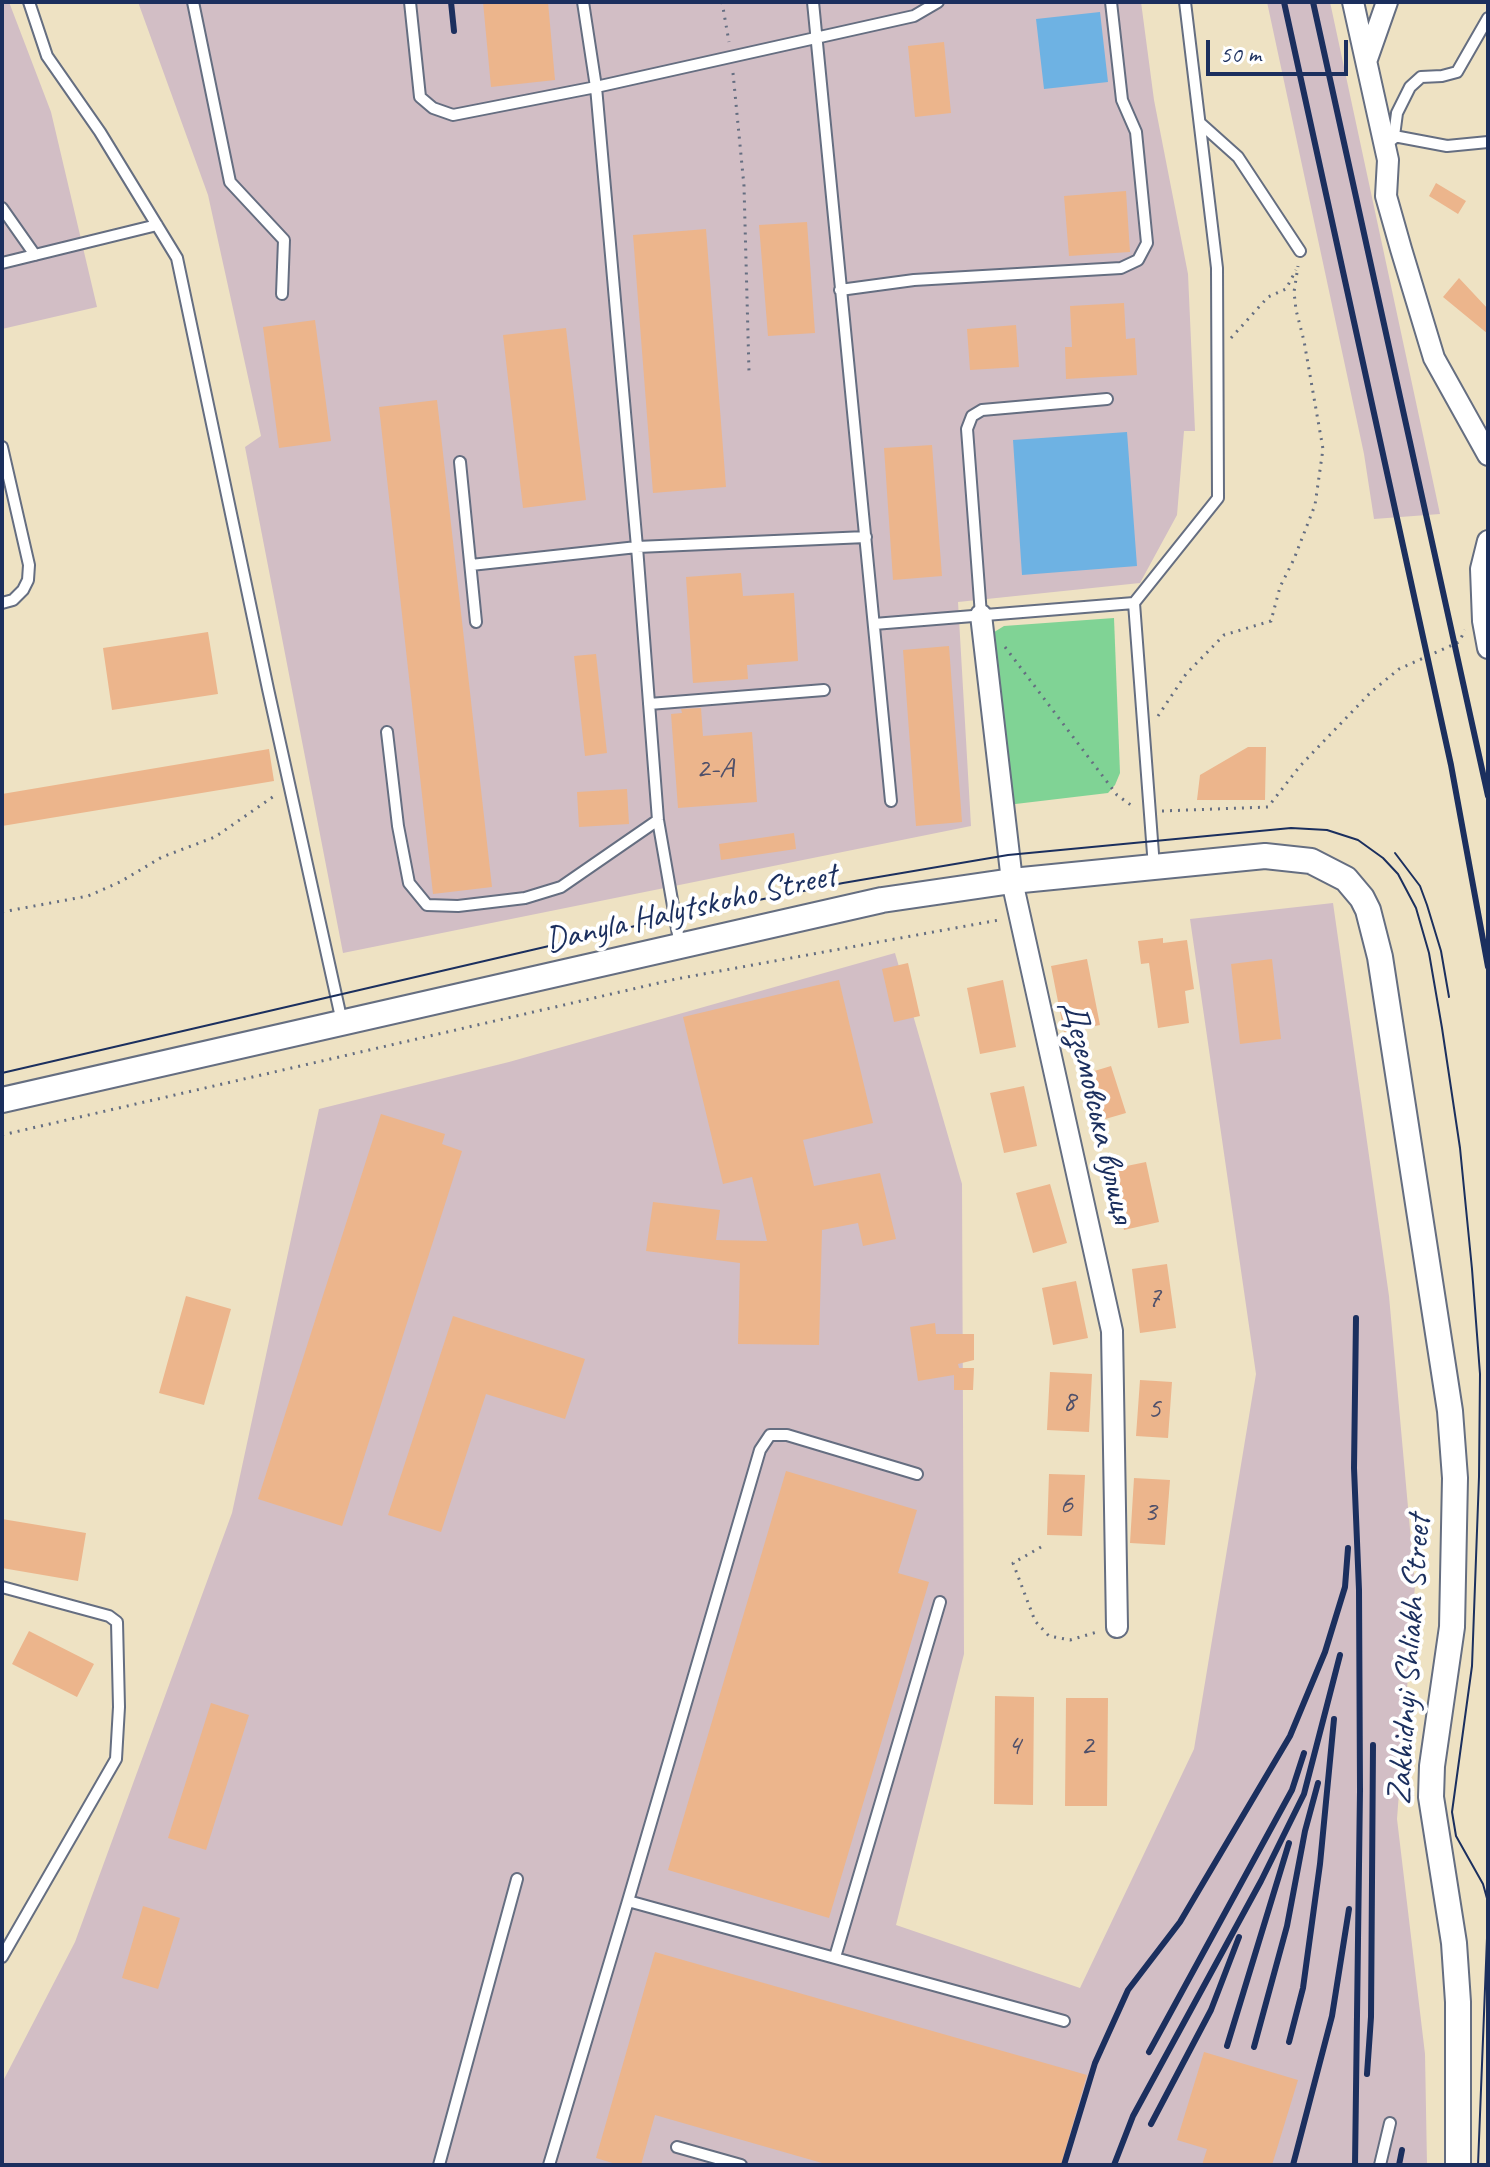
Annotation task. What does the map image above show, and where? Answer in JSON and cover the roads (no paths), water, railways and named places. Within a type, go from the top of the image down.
[{"type":"street","points":[[1353,2],[1388,160],[1386,196],[1434,358],[1488,455]]},
{"type":"street","points":[[1367,60],[1387,2]]},
{"type":"street","points":[[1488,541],[1481,569],[1483,621],[1488,648]]},
{"type":"street","name":"Деземовська вулиця","points":[[981,615],[1012,881],[1112,1331],[1117,1627]]},
{"type":"street","name":"Danyla Halytskoho Street","points":[[2,1100],[882,900],[1012,881],[1265,856],[1311,861],[1337,872],[1355,887],[1372,925]]},
{"type":"street","name":"Zakhidnyi Shliakh Street","points":[[1372,925],[1380,957],[1450,1411],[1455,1478],[1452,1627],[1432,1766],[1431,1797],[1455,1958],[1458,2165]]},
{"type":"lane","points":[[29,2],[47,56],[100,132],[177,258],[342,1022]]},
{"type":"lane","points":[[193,2],[230,182],[284,240],[282,294]]},
{"type":"lane","points":[[410,2],[420,97],[433,108],[453,115],[596,87],[914,16],[938,2]]},
{"type":"lane","points":[[583,2],[596,87],[658,820],[680,946]]},
{"type":"lane","points":[[813,2],[891,801]]},
{"type":"lane","points":[[840,290],[914,280],[1121,268],[1138,260],[1147,243],[1136,132],[1122,100],[1111,2]]},
{"type":"lane","points":[[1154,867],[1134,603],[1218,498],[1217,268],[1185,2]]},
{"type":"lane","points":[[1388,160],[1397,113],[1410,87],[1421,77],[1457,72],[1472,41],[1488,18]]},
{"type":"lane","points":[[1200,123],[1238,157],[1300,251]]},
{"type":"lane","points":[[1394,136],[1447,146],[1488,142]]},
{"type":"lane","points":[[2,208],[35,255]]},
{"type":"lane","points":[[2,263],[157,225]]},
{"type":"lane","points":[[981,615],[967,429],[972,416],[982,410],[1107,399]]},
{"type":"lane","points":[[2,447],[29,565],[28,580],[23,590],[13,600],[2,603]]},
{"type":"lane","points":[[460,462],[476,622]]},
{"type":"lane","points":[[471,565],[637,547],[866,537]]},
{"type":"lane","points":[[874,624],[1134,603]]},
{"type":"lane","points":[[649,704],[824,690]]},
{"type":"lane","points":[[387,732],[398,826],[409,883],[427,905],[458,906],[525,898],[561,887],[658,820]]},
{"type":"lane","points":[[549,2165],[760,1450],[770,1435],[787,1435],[917,1474]]},
{"type":"lane","points":[[2,1587],[109,1616],[117,1622],[119,1707],[116,1759],[2,1957]]},
{"type":"lane","points":[[835,1957],[940,1602]]},
{"type":"lane","points":[[439,2165],[517,1879]]},
{"type":"lane","points":[[628,1901],[1064,2021]]},
{"type":"lane","points":[[1380,2165],[1390,2123]]},
{"type":"lane","points":[[677,2147],[741,2165]]},
{"type":"water","points":[[1100,12],[1108,82],[1044,89],[1036,19]]},
{"type":"water","points":[[1127,432],[1137,566],[1022,575],[1013,440]]},
{"type":"tram line","points":[[2,1073],[674,917],[843,883],[1008,855],[1291,828],[1327,830],[1358,840],[1383,858],[1398,874],[1416,908],[1429,953],[1460,1148],[1480,1374],[1479,1477],[1472,1666],[1452,1812],[1456,1836],[1483,1884],[1488,1902]]},
{"type":"tram line","points":[[1395,853],[1420,886],[1441,951],[1449,997]]},
{"type":"tram line","points":[[1478,2165],[1488,1913]]},
{"type":"railway","points":[[451,2],[454,31]]},
{"type":"railway","points":[[1284,2],[1451,765],[1488,967]]},
{"type":"railway","points":[[1313,2],[1488,796]]},
{"type":"railway","points":[[1355,2165],[1360,1790],[1359,1590],[1354,1468],[1356,1318]]},
{"type":"railway","points":[[1064,2165],[1095,2063],[1128,1990],[1180,1922],[1290,1736],[1325,1652],[1345,1587],[1348,1548]]},
{"type":"railway","points":[[1114,2165],[1133,2116],[1261,1881],[1304,1794],[1340,1655]]},
{"type":"railway","points":[[1289,2042],[1303,1988],[1320,1864],[1334,1719]]},
{"type":"railway","points":[[1367,2074],[1371,2017],[1373,1745]]},
{"type":"railway","points":[[1149,2052],[1292,1790],[1304,1753]]},
{"type":"railway","points":[[1254,2047],[1287,1926],[1305,1831],[1318,1783]]},
{"type":"railway","points":[[1227,2046],[1289,1843]]},
{"type":"railway","points":[[1293,2165],[1332,2016],[1349,1909]]},
{"type":"railway","points":[[1151,2124],[1211,2010],[1239,1937]]},
{"type":"railway","points":[[1399,2165],[1402,2150]]}]
